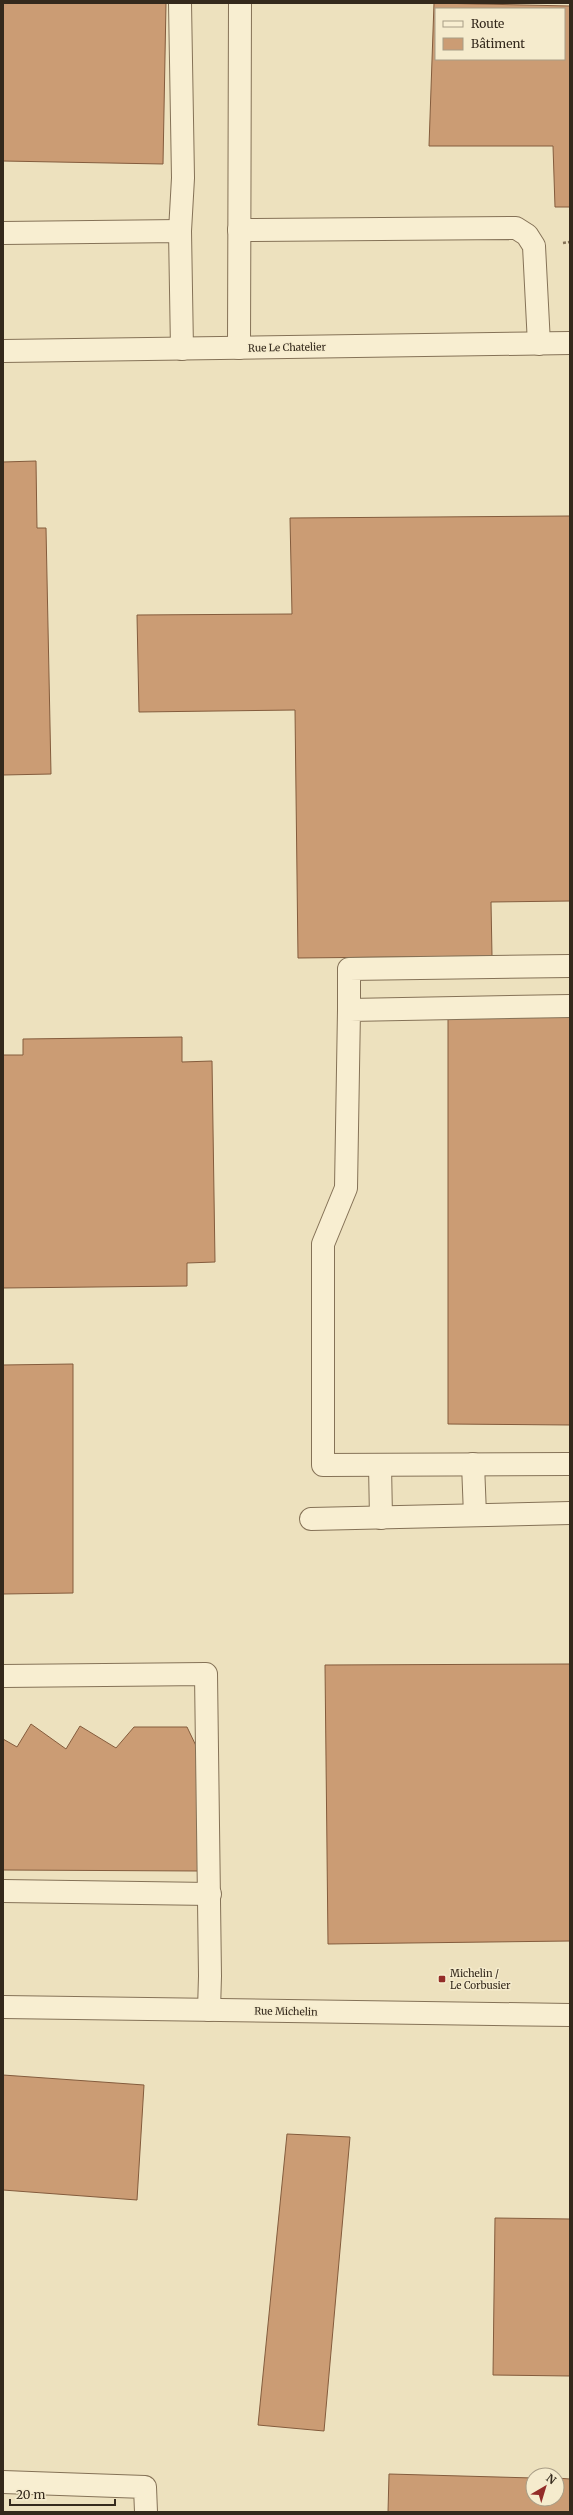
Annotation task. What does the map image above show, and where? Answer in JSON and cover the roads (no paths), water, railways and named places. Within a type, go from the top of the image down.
[{"type":"street","points":[[180,3],[183,178],[180,231],[182,349]]},
{"type":"street","points":[[239,348],[240,3]]},
{"type":"street","points":[[239,230],[516,228],[527,235],[534,246],[538,344]]},
{"type":"street","points":[[3,233],[180,231]]},
{"type":"street","name":"Rue Le Chatelier","points":[[3,351],[570,344]]},
{"type":"street","points":[[570,966],[349,969],[346,1188],[323,1244],[323,1465],[570,1464]]},
{"type":"street","points":[[349,1010],[570,1006]]},
{"type":"street","points":[[472,1464],[475,1515]]},
{"type":"street","points":[[380,1465],[381,1518]]},
{"type":"street","points":[[311,1519],[570,1514]]},
{"type":"street","points":[[3,1676],[206,1674],[210,1894],[209,2010]]},
{"type":"street","points":[[3,1891],[210,1894]]},
{"type":"street","name":"Rue Michelin","points":[[3,2007],[570,2015]]},
{"type":"street","points":[[3,2482],[145,2487],[146,2512]]},
{"type":"place","name":"Michelin / Le Corbusier","points":[[442,1979]]}]
